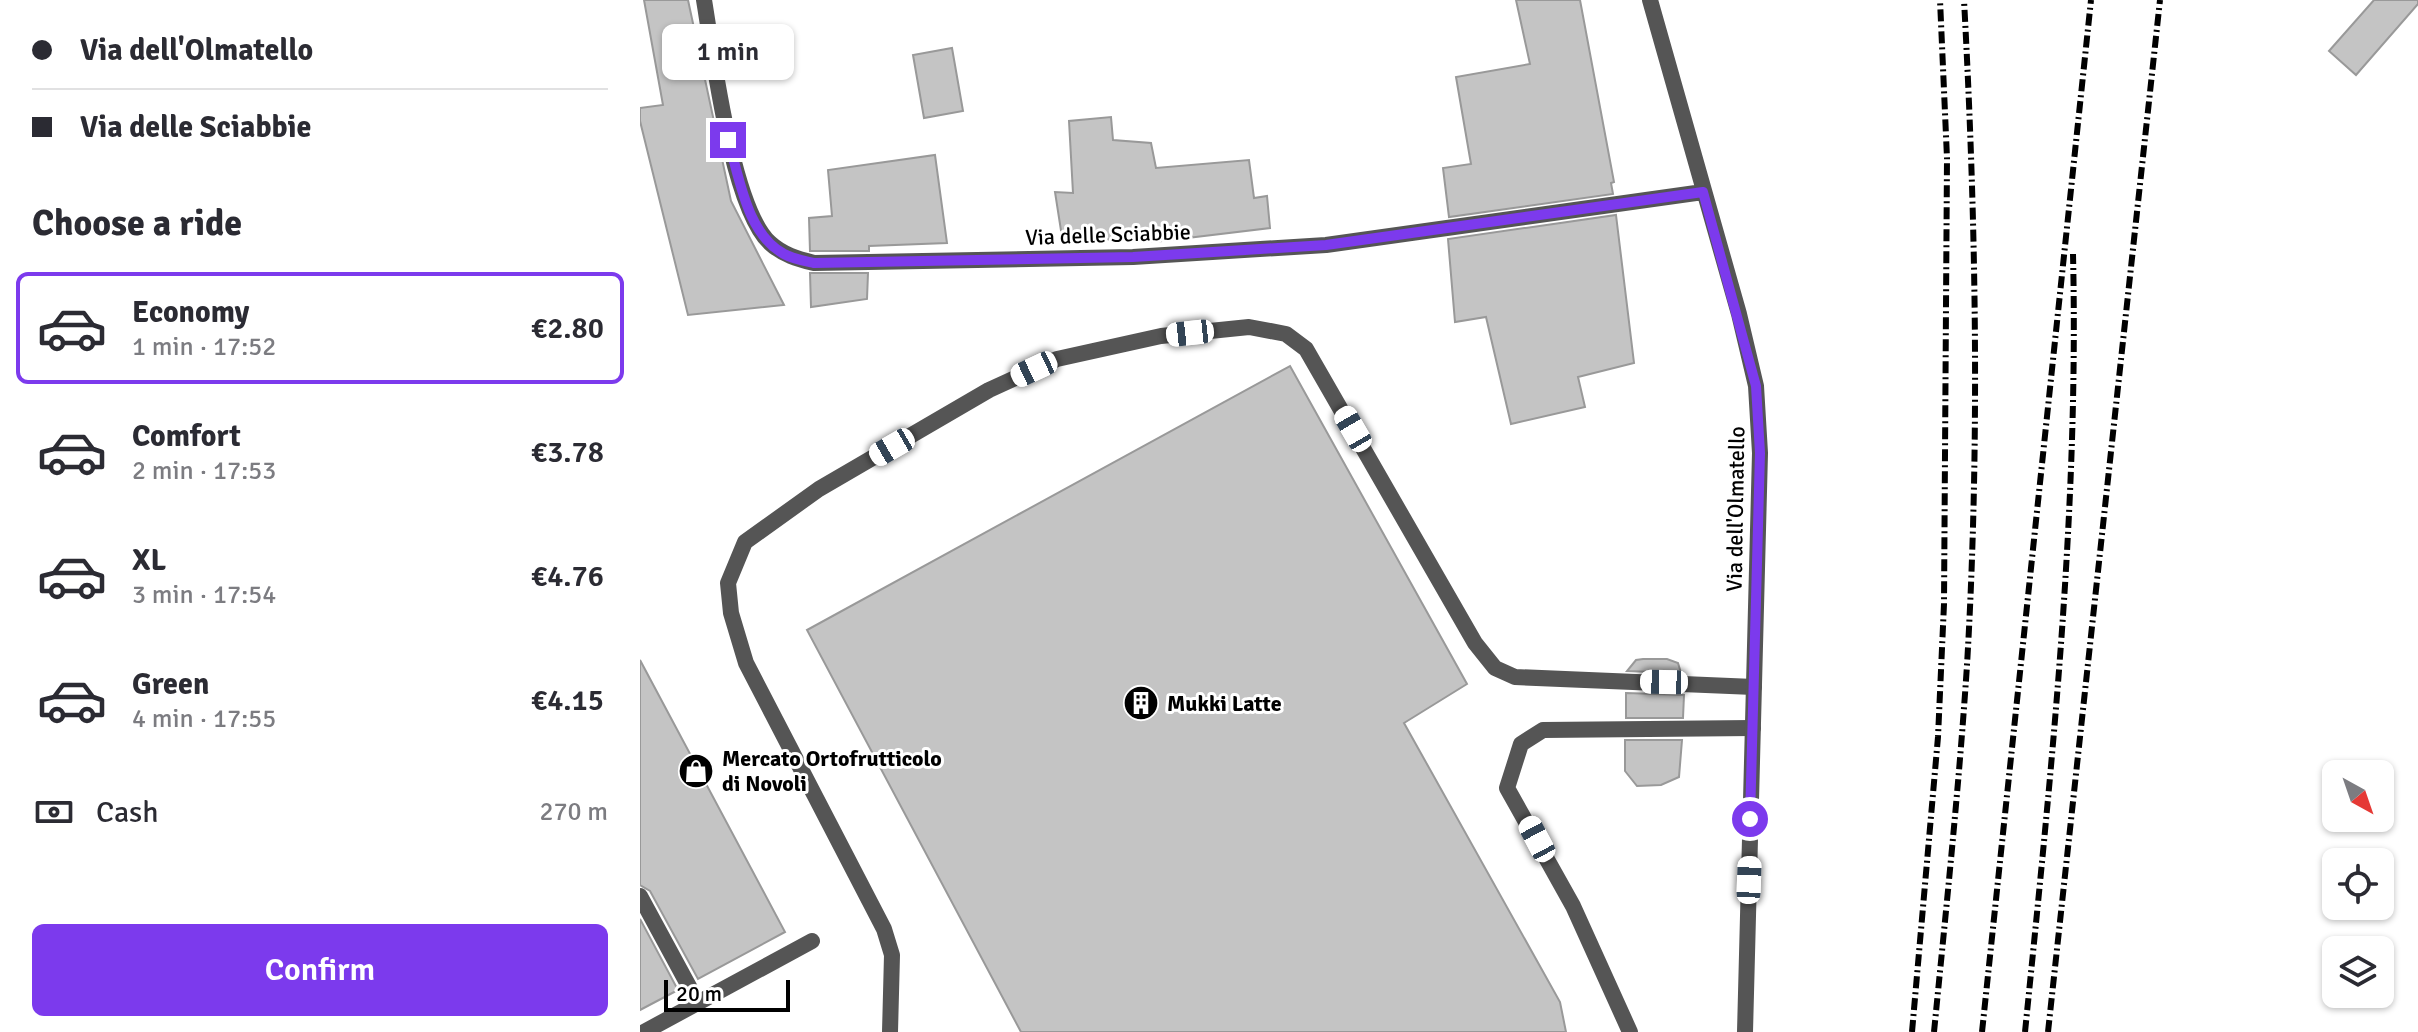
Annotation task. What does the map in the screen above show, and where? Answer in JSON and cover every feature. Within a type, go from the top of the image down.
[{"type":"street","name":"Via delle Sciabbie","points":[[704,0],[728,140],[753,219],[768,242],[786,255],[814,263],[1133,257],[1326,245],[1703,192]]},
{"type":"street","name":"Via dell'Olmatello","points":[[1650,0],[1756,386],[1760,453],[1745,1032]]},
{"type":"street","points":[[890,1032],[892,955],[884,929],[746,663],[731,613],[728,583],[745,542],[819,489],[989,390],[1057,359],[1175,334],[1249,327],[1286,334],[1306,349],[1475,643],[1495,668],[1515,677],[1754,687]]},
{"type":"street","points":[[1630,1032],[1573,906],[1507,788],[1521,744],[1543,730],[1753,728]]},
{"type":"street","points":[[640,896],[698,1003]]},
{"type":"street","points":[[644,1032],[812,941]]},
{"type":"building","points":[[644,0],[688,0],[731,201],[784,305],[688,315],[640,121],[640,108],[663,105]]},
{"type":"building","points":[[1516,0],[1580,0],[1614,182],[1611,183],[1613,194],[1449,217],[1443,168],[1471,164],[1456,77],[1530,64]]},
{"type":"building","points":[[2374,0],[2418,0],[2418,4],[2356,75],[2329,51]]},
{"type":"building","points":[[952,48],[963,111],[924,118],[913,55]]},
{"type":"building","points":[[1111,117],[1113,140],[1151,143],[1156,168],[1249,160],[1254,198],[1267,196],[1270,228],[1154,242],[1062,237],[1055,192],[1073,193],[1069,121]]},
{"type":"building","points":[[935,155],[947,243],[869,246],[869,251],[810,251],[809,218],[832,216],[828,170]]},
{"type":"building","points":[[1616,215],[1634,363],[1578,377],[1585,407],[1511,424],[1486,317],[1455,322],[1448,239]]},
{"type":"building","points":[[810,273],[868,273],[867,299],[811,307]]},
{"type":"building","name":"Mukki Latte","points":[[1290,366],[1467,684],[1404,723],[1560,1002],[1566,1032],[1021,1032],[807,630]]},
{"type":"building","points":[[1667,659],[1678,663],[1681,673],[1627,671],[1636,660]]},
{"type":"building","points":[[640,660],[785,932],[698,979],[650,891],[640,885]]},
{"type":"building","points":[[1626,693],[1684,695],[1683,718],[1626,718]]},
{"type":"building","points":[[1625,740],[1682,740],[1679,777],[1661,785],[1637,786],[1625,771]]},
{"type":"building","points":[[640,919],[678,990],[640,1010]]},
{"type":"railway","points":[[1912,1032],[1938,737],[1944,604],[1947,158],[1940,0]]},
{"type":"railway","points":[[1934,1032],[1964,711],[1974,499],[1974,249],[1964,0]]},
{"type":"railway","points":[[1982,1032],[2091,0]]},
{"type":"railway","points":[[2048,1032],[2160,0]]},
{"type":"railway","points":[[2025,1032],[2061,644],[2072,449],[2073,254]]},
{"type":"place","name":"Mukki Latte","points":[[1141,703]]},
{"type":"place","name":"Mercato Ortofrutticolo di Novoli","points":[[696,771]]},
{"type":"route","points":[[728,140],[753,219],[768,242],[786,255],[814,263],[1133,257],[1326,245],[1703,192],[1739,314],[1756,386],[1760,453],[1750,819]]}]
